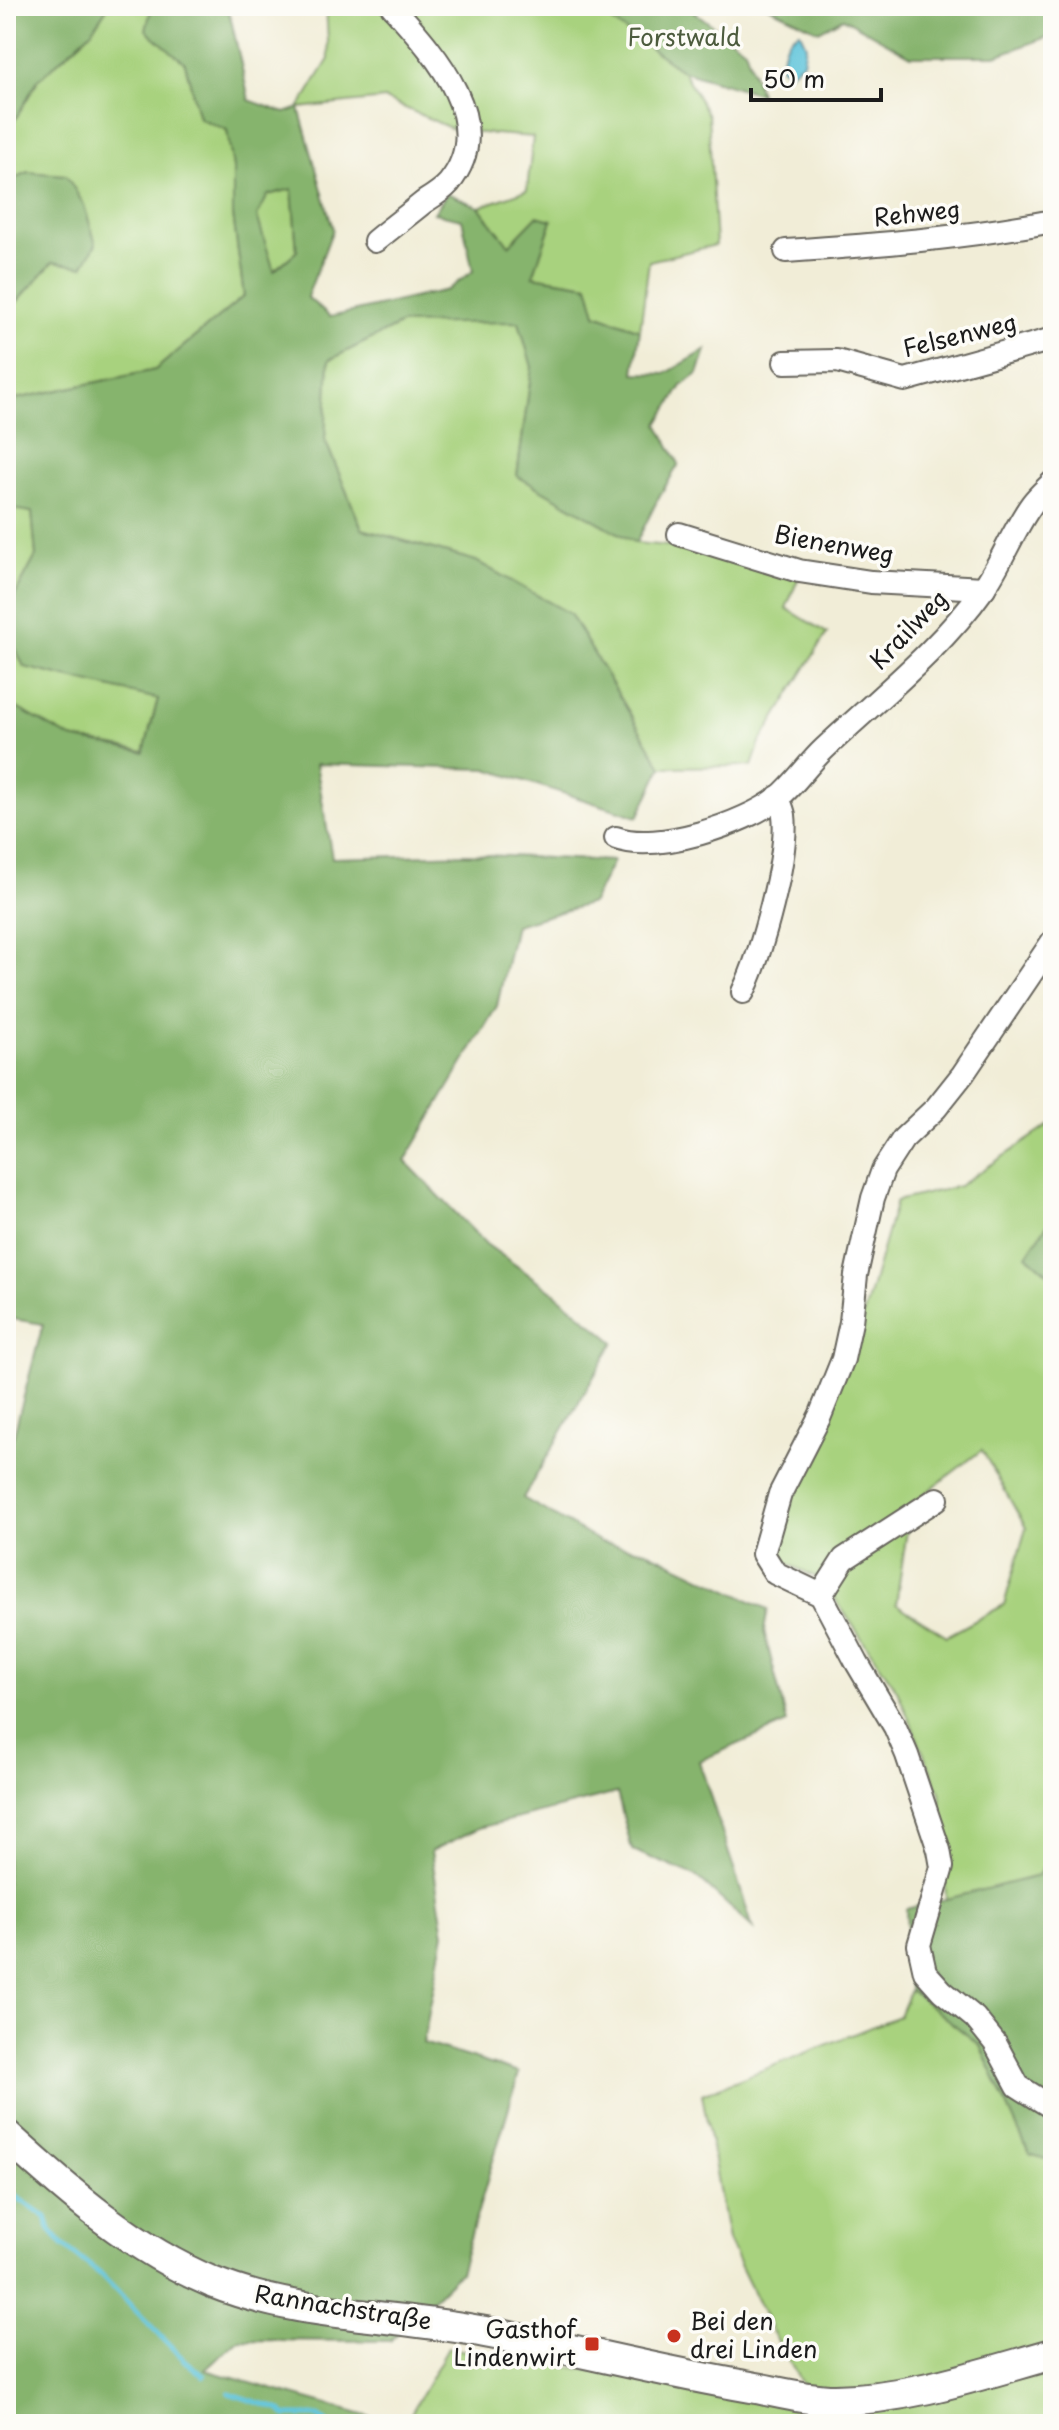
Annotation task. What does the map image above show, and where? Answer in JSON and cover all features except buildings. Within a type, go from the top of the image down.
[{"type":"street","points":[[375,241],[448,184],[462,159],[468,135],[464,109],[431,50],[392,6]]},
{"type":"street","name":"Rehweg","points":[[786,251],[905,243],[991,233],[1053,221]]},
{"type":"street","name":"Felsenweg","points":[[785,362],[837,361],[905,380],[1053,339]]},
{"type":"street","name":"Krailweg","points":[[616,838],[645,844],[711,830],[744,817],[778,797],[815,757],[947,634],[984,588],[1032,504],[1053,482]]},
{"type":"street","name":"Bienenweg","points":[[679,534],[799,571],[871,582],[984,588]]},
{"type":"street","points":[[743,992],[753,972],[766,930],[777,877],[784,816],[778,797]]},
{"type":"street","points":[[1053,941],[963,1074],[936,1108],[903,1139],[883,1170],[873,1198],[856,1275],[843,1359],[820,1416],[780,1494],[763,1554],[775,1573],[794,1585],[821,1595],[895,1727],[907,1755],[942,1867],[919,1945],[925,1972],[942,1991],[975,2018],[995,2043],[1018,2086],[1053,2108]]},
{"type":"street","points":[[821,1595],[844,1559],[937,1499]]},
{"type":"street","name":"Rannachstraße","points":[[6,2135],[75,2198],[141,2244],[210,2281],[262,2299],[316,2309],[442,2323],[706,2380],[830,2400],[906,2394],[1053,2354]]},
{"type":"green space","points":[[6,6],[108,6],[91,32],[38,80],[6,135]]},
{"type":"green space","points":[[108,6],[152,6],[147,30],[185,63],[199,118],[227,130],[233,168],[233,215],[244,296],[155,370],[6,401],[6,360],[17,347],[7,329],[14,305],[53,262],[28,172],[6,183],[6,135],[38,80],[91,32]]},
{"type":"green space","points":[[152,6],[185,9],[185,6],[228,6],[249,100],[285,113],[299,108],[333,229],[307,297],[330,317],[447,290],[473,271],[462,219],[434,213],[447,193],[479,207],[509,245],[537,216],[552,220],[533,276],[588,285],[596,314],[640,330],[634,373],[665,374],[706,350],[698,374],[682,386],[658,424],[679,464],[636,543],[517,476],[532,367],[519,322],[401,324],[329,360],[325,440],[362,529],[476,561],[570,614],[662,767],[638,817],[487,769],[316,764],[332,858],[466,854],[613,861],[592,903],[515,925],[497,1006],[405,1161],[486,1244],[552,1291],[614,1342],[523,1498],[601,1542],[647,1551],[768,1609],[764,1631],[787,1723],[699,1761],[753,1928],[697,1877],[632,1850],[617,1793],[479,1828],[431,1851],[444,1934],[423,2043],[519,2073],[460,2272],[390,2341],[238,2340],[205,2370],[395,2424],[6,2424],[6,1464],[43,1324],[6,1318],[6,702],[71,738],[144,752],[158,699],[24,667],[6,626],[6,612],[36,556],[32,512],[6,508],[6,401],[155,370],[244,296],[233,215],[233,168],[227,130],[199,118],[185,63],[146,30]],"holes":[[[292,189],[297,251],[274,271],[257,216],[268,195]]]},
{"type":"green space","points":[[326,6],[590,6],[601,12],[683,71],[708,115],[716,245],[649,261],[640,330],[596,314],[588,285],[533,276],[552,221],[537,216],[509,245],[479,207],[527,190],[533,137],[457,131],[385,99],[299,108],[329,59]]},
{"type":"green space","name":"Forstwald","points":[[590,6],[686,6],[745,49],[760,94],[683,71]]},
{"type":"green space","name":"Forstwald","points":[[767,6],[1053,6],[1053,35],[996,56],[911,56],[843,18],[819,31]]},
{"type":"green space","points":[[28,172],[66,175],[84,205],[96,244],[83,267],[53,262],[14,305],[7,329],[17,347],[6,360],[6,183]]},
{"type":"green space","points":[[292,189],[297,251],[273,271],[257,216],[268,195]]},
{"type":"green space","points":[[519,322],[532,367],[517,476],[636,543],[680,547],[755,569],[799,577],[786,608],[827,633],[760,743],[752,766],[662,767],[570,614],[476,561],[362,529],[325,440],[329,360],[401,324]]},
{"type":"green space","points":[[6,508],[32,512],[36,556],[6,612]]},
{"type":"green space","points":[[6,626],[24,667],[158,698],[144,752],[71,738],[6,702]]},
{"type":"green space","points":[[1053,1123],[1053,1216],[1028,1255],[1050,1275],[1053,1274],[1053,1850],[1038,1876],[946,1900],[940,1793],[897,1690],[822,1580],[774,1557],[806,1460],[866,1307],[896,1201],[959,1186]],"holes":[[[982,1450],[1026,1528],[1004,1605],[947,1636],[896,1604],[911,1504]]]},
{"type":"green space","points":[[1053,1216],[1053,1274],[1050,1275],[1027,1255]]},
{"type":"green space","points":[[1053,1850],[1053,2161],[1029,2154],[980,2045],[910,1990],[906,1909],[1038,1876]]},
{"type":"green space","points":[[910,1990],[980,2045],[1029,2153],[1053,2161],[1053,2424],[405,2424],[448,2348],[700,2387],[816,2409],[771,2329],[728,2240],[702,2094],[899,2016]]},
{"type":"water","points":[[800,32],[806,45],[803,62],[789,73],[781,67],[783,51],[790,38]]},
{"type":"waterway","points":[[6,2190],[46,2217],[50,2230],[63,2245],[99,2273],[185,2361],[204,2376]]},
{"type":"waterway","points":[[229,2393],[281,2410],[285,2416],[319,2416],[329,2424]]},
{"type":"place","name":"Bei den drei Linden","points":[[674,2336]]},
{"type":"place","name":"Gasthof Lindenwirt","points":[[592,2344]]}]
